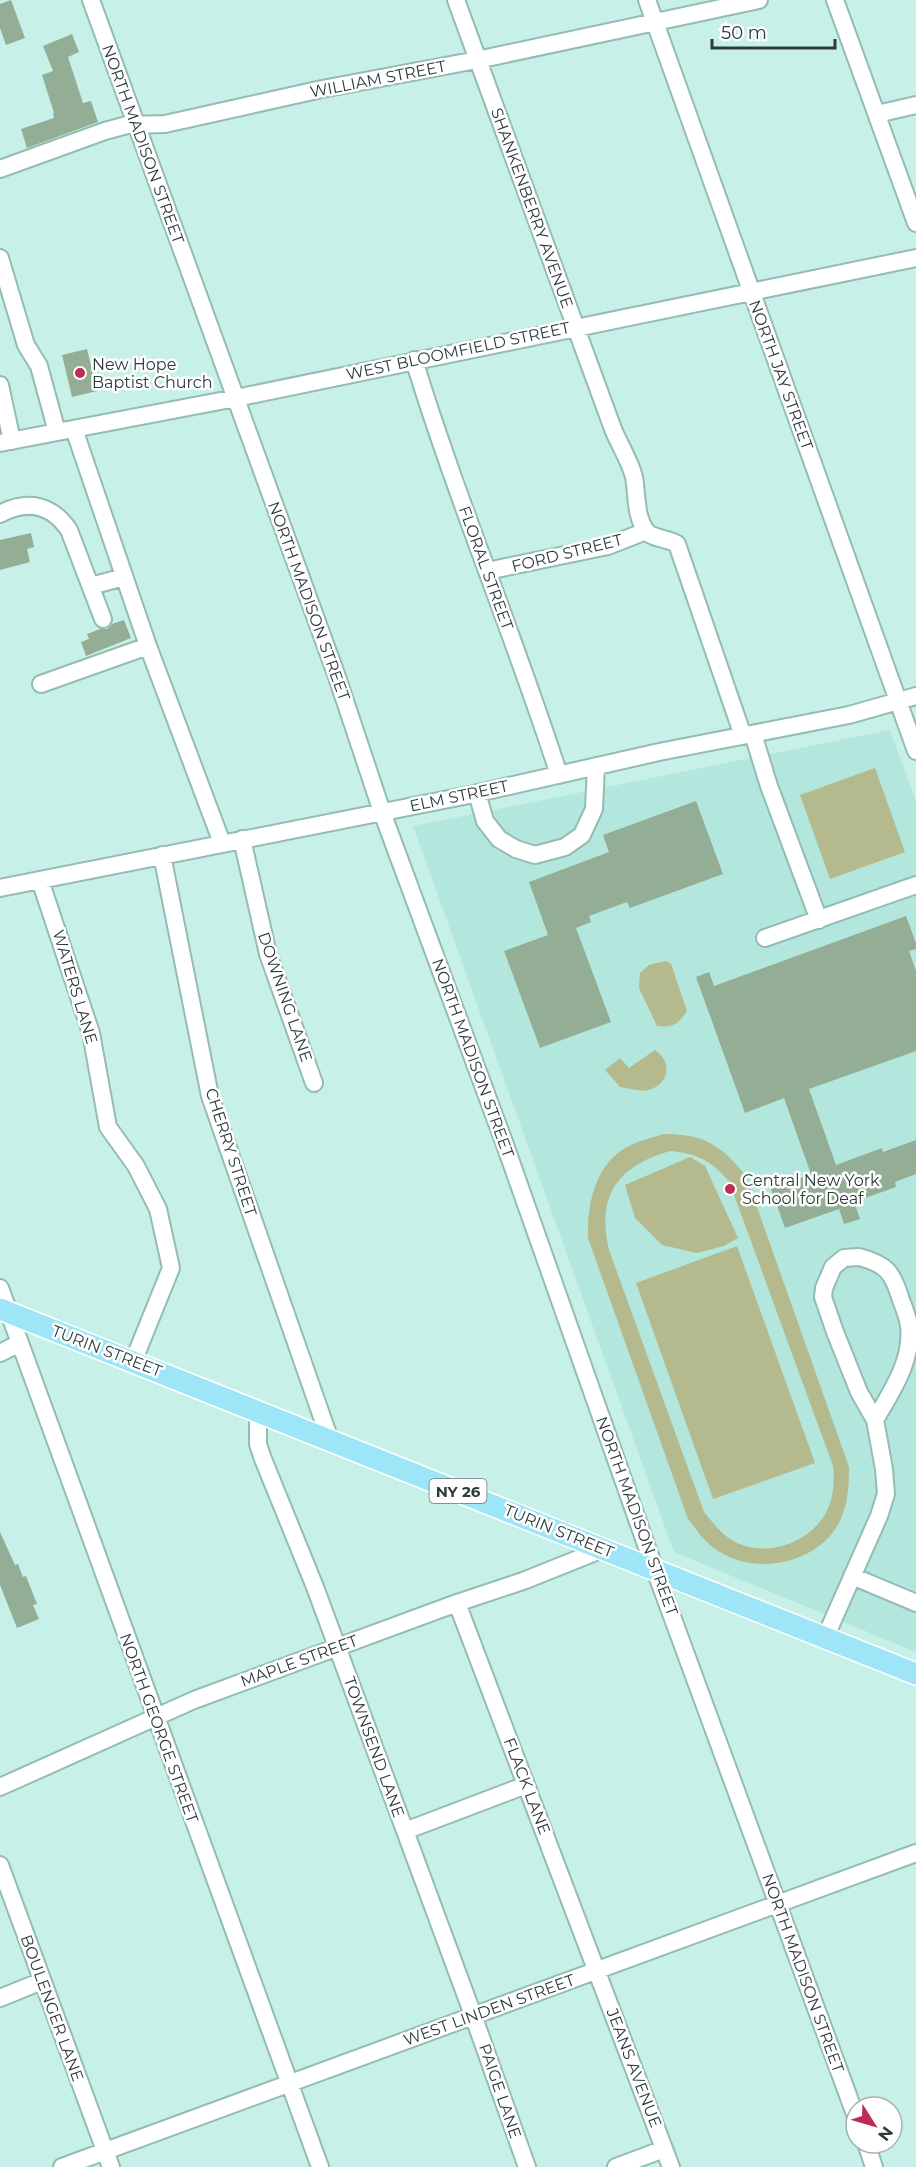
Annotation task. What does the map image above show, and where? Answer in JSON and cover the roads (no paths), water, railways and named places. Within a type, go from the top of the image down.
[{"type":"main road","name":"TURIN STREET","points":[[5,1311],[916,1674]]},
{"type":"street","name":"NORTH MADISON STREET","points":[[91,0],[332,663],[382,812],[504,1142],[655,1570],[848,2095]]},
{"type":"street","name":"SHANKENBERRY AVENUE","points":[[456,0],[613,429],[633,475],[637,502],[646,531]]},
{"type":"street","name":"NORTH JAY STREET","points":[[647,0],[916,751]]},
{"type":"street","name":"WILLIAM STREET","points":[[0,169],[127,125],[165,124],[322,88],[477,60],[759,0]]},
{"type":"street","points":[[835,0],[916,223]]},
{"type":"street","points":[[877,114],[916,105]]},
{"type":"street","points":[[0,258],[26,345],[39,366],[124,577],[222,843]]},
{"type":"street","name":"WEST BLOOMFIELD STREET","points":[[6,442],[236,398],[916,258]]},
{"type":"street","name":"FLORAL STREET","points":[[414,360],[430,411],[537,706],[559,775]]},
{"type":"street","points":[[1,392],[6,442]]},
{"type":"street","points":[[0,513],[21,506],[35,506],[50,510],[61,518],[69,530],[103,619]]},
{"type":"street","points":[[646,531],[651,536],[668,539],[677,544],[819,920]]},
{"type":"street","name":"FORD STREET","points":[[487,571],[608,546],[646,531]]},
{"type":"street","points":[[91,586],[124,577]]},
{"type":"street","points":[[41,684],[148,646]]},
{"type":"street","name":"ELM STREET","points":[[0,888],[477,794],[596,766],[849,715],[916,696]]},
{"type":"street","points":[[477,794],[485,821],[499,839],[516,849],[535,855],[565,848],[582,835],[594,809],[596,766]]},
{"type":"street","name":"DOWNING LANE","points":[[242,839],[268,954],[314,1083]]},
{"type":"street","name":"CHERRY STREET","points":[[162,855],[210,1096],[330,1440]]},
{"type":"street","name":"WATERS LANE","points":[[40,880],[92,1033],[108,1127],[136,1166],[158,1209],[171,1268],[133,1362]]},
{"type":"street","points":[[765,938],[916,885]]},
{"type":"street","points":[[825,1638],[879,1516],[886,1494],[875,1420],[859,1392],[823,1297],[824,1287],[833,1267],[844,1258],[859,1257],[871,1260],[894,1278],[909,1326],[909,1348],[898,1381],[875,1420]]},
{"type":"street","name":"NORTH GEORGE STREET","points":[[0,1288],[5,1311],[20,1343],[320,2167]]},
{"type":"street","points":[[0,1353],[20,1343]]},
{"type":"street","name":"TOWNSEND LANE","points":[[258,1411],[258,1444],[262,1460],[315,1587],[473,2015]]},
{"type":"street","name":"MAPLE STREET","points":[[0,1787],[194,1700],[523,1581],[603,1549]]},
{"type":"street","points":[[852,1576],[916,1603]]},
{"type":"street","name":"FLACK LANE","points":[[457,1603],[597,1970]]},
{"type":"street","points":[[405,1830],[526,1785]]},
{"type":"street","name":"WEST LINDEN STREET","points":[[62,2167],[108,2159],[289,2084],[916,1852]]},
{"type":"street","name":"BOULENGER LANE","points":[[0,1865],[108,2159]]},
{"type":"street","name":"JEANS AVENUE","points":[[597,1970],[671,2167]]},
{"type":"street","points":[[0,1998],[42,1981]]},
{"type":"street","name":"PAIGE LANE","points":[[473,2015],[527,2167]]},
{"type":"street","points":[[616,2167],[664,2149]]},
{"type":"place","name":"New Hope Baptist Church","points":[[80,373]]},
{"type":"place","name":"Central New York School for Deaf","points":[[730,1189]]}]
